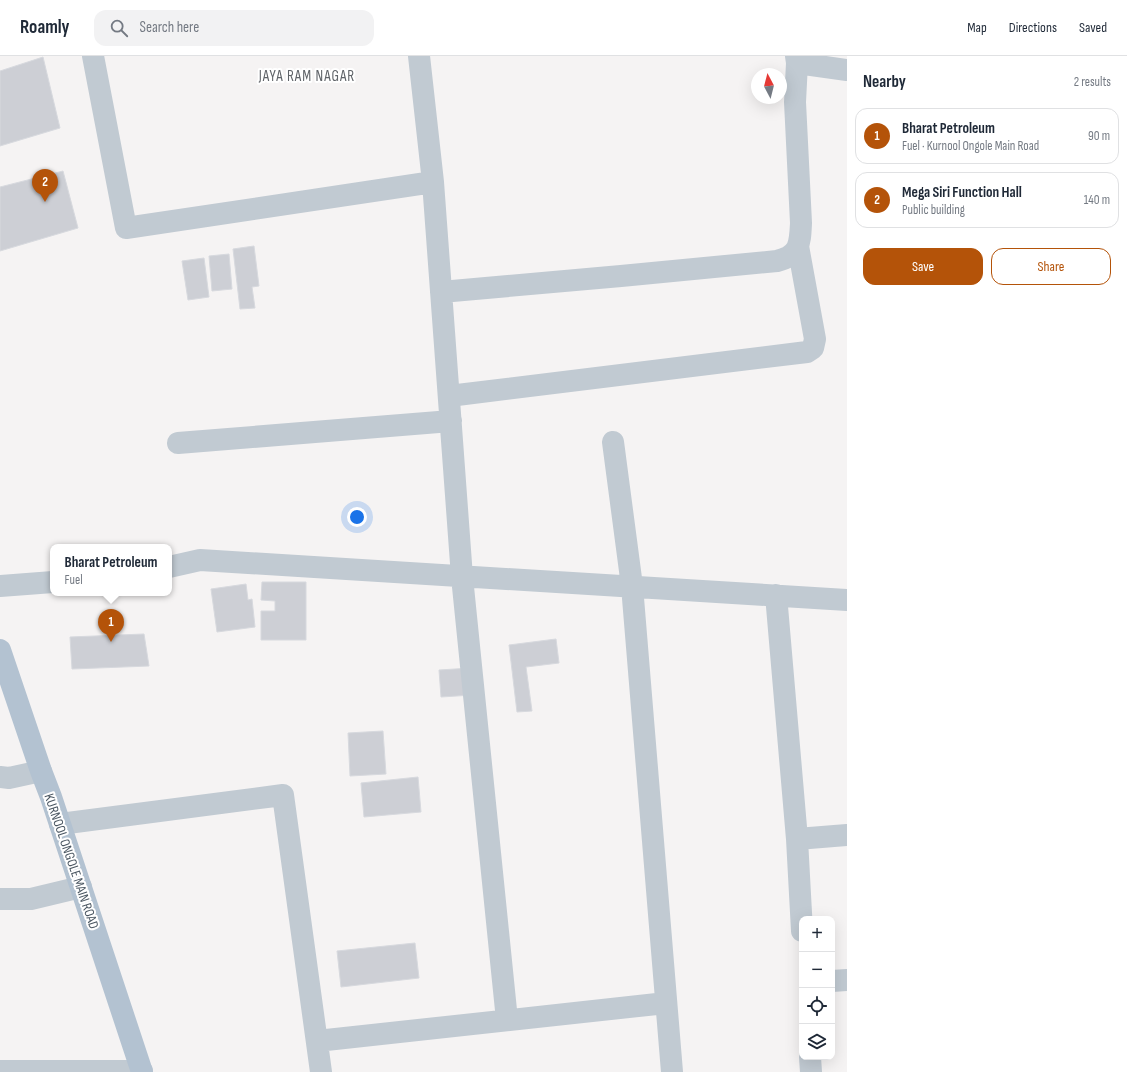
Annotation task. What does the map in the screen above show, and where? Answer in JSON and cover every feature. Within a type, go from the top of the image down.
[{"type":"main road","name":"KURNOOL ONGOLE MAIN ROAD","points":[[0,650],[60,824],[142,1072]]},
{"type":"street","points":[[93,56],[126,228],[434,182]]},
{"type":"street","points":[[419,56],[434,182],[462,577],[507,1020]]},
{"type":"street","points":[[442,292],[629,276],[777,261],[794,254],[800,241],[801,223],[795,102],[796,60],[847,70]]},
{"type":"street","points":[[449,396],[807,352],[813,348],[815,339],[798,246]]},
{"type":"street","points":[[178,443],[451,421]]},
{"type":"street","points":[[613,442],[632,586],[672,1072]]},
{"type":"street","points":[[172,566],[200,560],[847,600]]},
{"type":"street","points":[[0,586],[50,582]]},
{"type":"street","points":[[776,595],[797,839],[801,916]]},
{"type":"street","points":[[0,777],[9,778],[41,771]]},
{"type":"street","points":[[60,824],[283,795],[321,1072]]},
{"type":"street","points":[[797,839],[847,836]]},
{"type":"street","points":[[0,899],[31,899],[81,887]]},
{"type":"street","points":[[835,981],[847,980]]},
{"type":"street","points":[[317,1041],[666,1003]]},
{"type":"street","points":[[810,1060],[811,1072]]},
{"type":"street","points":[[0,1071],[142,1072]]},
{"type":"building","points":[[43,57],[60,128],[0,146],[0,71]]},
{"type":"building","points":[[63,171],[78,228],[0,251],[0,187]]},
{"type":"building","points":[[254,246],[259,286],[252,287],[255,308],[240,309],[233,249]]},
{"type":"building","points":[[229,254],[232,289],[212,291],[209,256]]},
{"type":"building","points":[[204,258],[209,297],[188,300],[182,261]]},
{"type":"building","points":[[262,582],[306,582],[306,640],[261,640],[261,611],[275,611],[275,601],[261,600]]},
{"type":"building","points":[[246,584],[248,600],[252,599],[255,627],[217,632],[211,589]]},
{"type":"building","points":[[144,634],[149,666],[72,669],[70,637]]},
{"type":"building","points":[[556,639],[559,663],[526,667],[532,711],[517,712],[509,645]]},
{"type":"building","points":[[471,668],[472,695],[441,697],[439,670]]},
{"type":"building","points":[[383,731],[386,774],[350,776],[348,733]]},
{"type":"building","points":[[418,777],[421,812],[364,817],[361,783]]},
{"type":"building","points":[[415,943],[419,978],[341,987],[337,951]]},
{"type":"place","name":"Mega Siri Function Hall","points":[[45,202]]},
{"type":"place","name":"Bharat Petroleum","points":[[111,642]]},
{"type":"district","name":"JAYA RAM NAGAR","points":[[307,76]]}]
